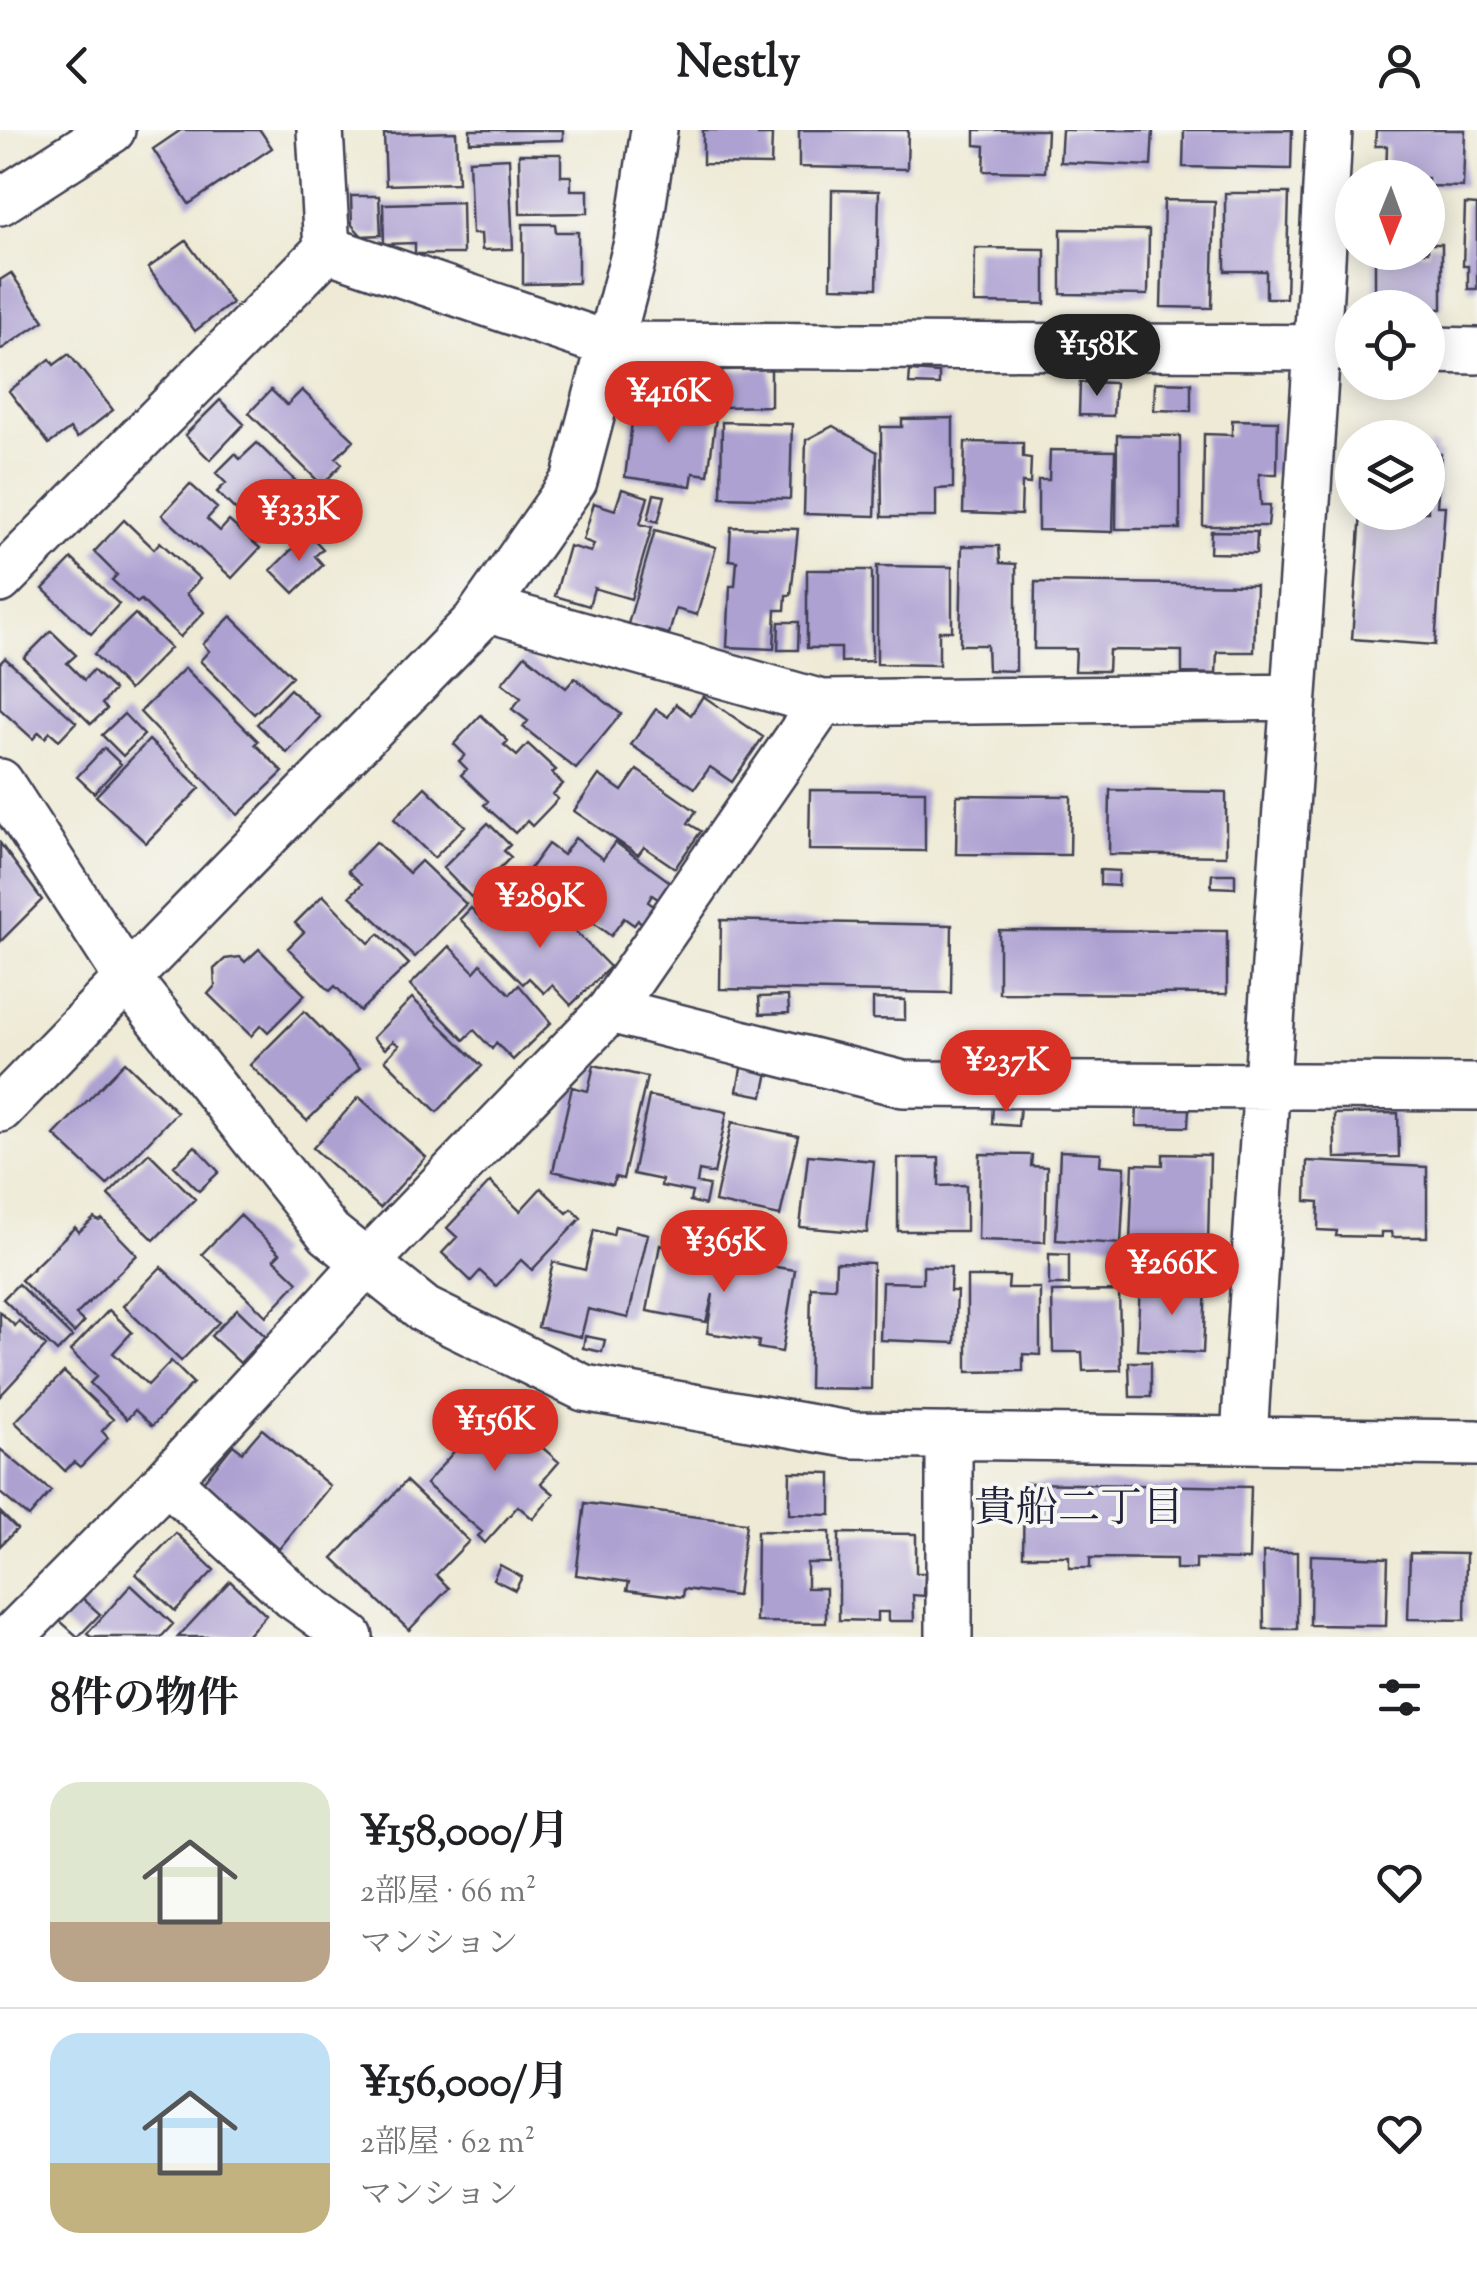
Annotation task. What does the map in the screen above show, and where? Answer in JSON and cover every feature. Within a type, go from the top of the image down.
[{"type":"street","points":[[0,202],[112,130]]},
{"type":"street","points":[[0,580],[327,249],[320,130]]},
{"type":"street","points":[[0,1109],[484,608],[574,481],[638,242],[654,130]]},
{"type":"street","points":[[1329,130],[1335,317]]},
{"type":"street","points":[[327,249],[610,345],[1335,348]]},
{"type":"street","points":[[1445,350],[1477,351]]},
{"type":"street","points":[[1244,1440],[1293,697],[1335,356]]},
{"type":"street","points":[[484,608],[822,703],[1293,697]]},
{"type":"street","points":[[11,1637],[167,1480],[366,1262],[610,1010],[822,703]]},
{"type":"street","points":[[0,782],[128,979],[329,1233],[425,1310],[584,1388],[853,1435],[1477,1443]]},
{"type":"street","points":[[610,1010],[904,1084],[1477,1086]]},
{"type":"street","points":[[949,1436],[949,1637]]},
{"type":"street","points":[[167,1480],[293,1596],[350,1637]]},
{"type":"building","points":[[181,130],[260,130],[272,148],[189,204],[153,149]]},
{"type":"building","points":[[470,130],[563,130],[563,140],[470,142]]},
{"type":"building","points":[[703,130],[758,130],[758,135],[772,135],[771,165],[703,164]]},
{"type":"building","points":[[799,130],[908,130],[907,169],[799,167]]},
{"type":"building","points":[[975,130],[1047,130],[1045,172],[984,171],[985,146],[975,145]]},
{"type":"building","points":[[1062,130],[1153,130],[1151,166],[1060,162]]},
{"type":"building","points":[[1184,130],[1292,130],[1291,169],[1183,167]]},
{"type":"building","points":[[1376,130],[1465,130],[1463,187],[1445,186],[1445,160],[1387,160],[1387,146],[1375,146]]},
{"type":"building","points":[[456,132],[458,183],[386,185],[384,134]]},
{"type":"building","points":[[519,154],[561,154],[561,176],[571,176],[571,190],[588,190],[588,213],[520,214]]},
{"type":"building","points":[[509,158],[513,249],[482,250],[481,234],[472,234],[469,160]]},
{"type":"building","points":[[832,190],[879,191],[877,288],[831,287]]},
{"type":"building","points":[[1225,193],[1289,193],[1286,298],[1266,298],[1266,271],[1225,271]]},
{"type":"building","points":[[351,196],[379,196],[381,235],[362,236],[352,225]]},
{"type":"building","points":[[1164,200],[1215,201],[1212,308],[1161,307]]},
{"type":"building","points":[[462,202],[463,254],[415,254],[415,243],[384,244],[383,204]]},
{"type":"building","points":[[1465,204],[1477,205],[1477,289],[1468,289],[1468,266],[1463,266]]},
{"type":"building","points":[[523,224],[555,224],[556,232],[578,232],[578,283],[523,284]]},
{"type":"building","points":[[1061,229],[1149,230],[1148,295],[1061,294]]},
{"type":"building","points":[[186,241],[232,303],[195,331],[148,268]]},
{"type":"building","points":[[975,248],[1045,249],[1045,304],[974,303]]},
{"type":"building","points":[[1375,270],[1442,270],[1442,290],[1375,290]]},
{"type":"building","points":[[11,273],[44,321],[0,350],[0,280]]},
{"type":"building","points":[[69,354],[113,410],[77,438],[70,429],[49,444],[9,391],[50,359],[54,365]]},
{"type":"building","points":[[721,368],[721,379],[684,379],[684,369]]},
{"type":"building","points":[[771,369],[771,406],[723,407],[722,370]]},
{"type":"building","points":[[910,371],[939,373],[939,385],[909,384]]},
{"type":"building","points":[[1080,382],[1115,383],[1113,416],[1079,415]]},
{"type":"building","points":[[1155,382],[1191,383],[1191,411],[1154,410]]},
{"type":"building","points":[[271,390],[287,405],[302,390],[354,440],[336,458],[342,464],[322,485],[249,413]]},
{"type":"building","points":[[220,400],[244,424],[210,460],[185,435]]},
{"type":"building","points":[[634,407],[716,417],[708,475],[693,473],[691,486],[625,477]]},
{"type":"building","points":[[953,418],[953,488],[936,489],[936,517],[882,517],[881,427],[902,427],[902,419]]},
{"type":"building","points":[[1232,420],[1278,421],[1277,474],[1259,474],[1261,505],[1270,505],[1268,526],[1203,526],[1204,434],[1232,435]]},
{"type":"building","points":[[722,422],[792,424],[790,499],[721,497]]},
{"type":"building","points":[[833,426],[877,452],[875,516],[804,514],[806,440]]},
{"type":"building","points":[[1117,435],[1180,436],[1180,529],[1116,529]]},
{"type":"building","points":[[965,442],[1023,443],[1023,457],[1031,458],[1030,484],[1022,483],[1021,515],[963,513]]},
{"type":"building","points":[[257,443],[310,495],[266,540],[217,492],[226,483],[216,473],[235,454],[240,459]]},
{"type":"building","points":[[1050,450],[1115,451],[1113,532],[1038,530],[1038,480],[1049,480]]},
{"type":"building","points":[[190,484],[217,508],[207,519],[220,531],[229,521],[260,548],[232,578],[162,515]]},
{"type":"building","points":[[622,489],[648,497],[640,524],[652,527],[631,599],[594,588],[589,606],[555,596],[569,546],[591,552],[594,544],[583,540],[594,503],[615,510]]},
{"type":"building","points":[[654,494],[665,496],[658,522],[648,519]]},
{"type":"building","points":[[124,520],[154,549],[160,542],[200,579],[186,594],[204,612],[180,637],[141,600],[137,603],[112,580],[117,575],[94,552]]},
{"type":"building","points":[[731,527],[798,529],[791,595],[786,595],[785,610],[776,610],[774,649],[727,647],[730,586],[735,586],[737,561],[729,560]]},
{"type":"building","points":[[655,530],[716,547],[697,615],[676,609],[669,634],[628,624]]},
{"type":"building","points":[[1360,530],[1443,530],[1435,645],[1352,639]]},
{"type":"building","points":[[1211,531],[1257,532],[1256,554],[1210,553]]},
{"type":"building","points":[[308,533],[323,549],[315,556],[323,565],[294,593],[271,570]]},
{"type":"building","points":[[962,546],[999,546],[1000,563],[1016,564],[1016,671],[988,670],[987,645],[960,645]]},
{"type":"building","points":[[72,559],[119,604],[91,634],[43,589]]},
{"type":"building","points":[[877,566],[952,567],[952,631],[939,631],[939,665],[877,664]]},
{"type":"building","points":[[807,570],[872,570],[872,661],[841,662],[841,648],[807,648]]},
{"type":"building","points":[[1035,582],[1256,585],[1254,652],[1217,652],[1216,674],[1182,673],[1182,651],[1109,650],[1108,671],[1075,671],[1076,649],[1034,649]]},
{"type":"building","points":[[135,614],[170,648],[129,690],[94,654]]},
{"type":"building","points":[[231,616],[292,676],[254,714],[200,661],[209,651],[203,644]]},
{"type":"building","points":[[779,622],[799,622],[798,650],[778,650]]},
{"type":"building","points":[[51,631],[76,655],[67,663],[84,680],[93,670],[114,690],[102,704],[107,709],[91,724],[24,658]]},
{"type":"building","points":[[525,655],[566,688],[575,678],[621,714],[576,769],[523,727],[528,721],[512,709],[521,698],[502,683]]},
{"type":"building","points":[[5,658],[76,722],[59,740],[50,732],[45,738],[39,732],[33,739],[0,709],[0,663]]},
{"type":"building","points":[[185,668],[258,741],[255,744],[283,772],[238,815],[140,712]]},
{"type":"building","points":[[290,689],[320,717],[287,753],[257,724]]},
{"type":"building","points":[[703,696],[763,737],[732,782],[710,767],[695,788],[631,745],[656,709],[668,717],[676,704],[691,715]]},
{"type":"building","points":[[124,714],[144,735],[123,756],[102,735]]},
{"type":"building","points":[[481,715],[508,741],[504,745],[517,756],[528,744],[556,770],[552,773],[563,784],[553,794],[558,799],[532,826],[527,821],[515,833],[484,805],[488,801],[461,775],[467,769],[459,761],[465,755],[454,744]]},
{"type":"building","points":[[149,740],[200,788],[146,843],[96,796]]},
{"type":"building","points":[[104,748],[121,764],[94,793],[77,777]]},
{"type":"building","points":[[637,770],[696,811],[688,823],[701,831],[675,868],[644,847],[638,855],[574,811],[599,775],[622,791]]},
{"type":"building","points":[[425,787],[465,826],[434,858],[394,819]]},
{"type":"building","points":[[810,790],[925,791],[925,851],[809,850]]},
{"type":"building","points":[[1110,790],[1226,792],[1226,856],[1109,854]]},
{"type":"building","points":[[957,795],[1071,796],[1070,855],[956,854]]},
{"type":"building","points":[[488,823],[510,845],[504,851],[511,857],[471,897],[443,868]]},
{"type":"building","points":[[575,838],[603,859],[615,842],[673,884],[661,901],[652,895],[648,902],[658,909],[646,926],[638,920],[634,925],[624,918],[611,936],[526,874],[548,844],[563,855]]},
{"type":"building","points":[[376,842],[409,873],[421,861],[466,904],[415,957],[350,896],[362,884],[348,871]]},
{"type":"building","points":[[0,843],[42,900],[0,942]]},
{"type":"building","points":[[1100,870],[1119,871],[1118,886],[1100,885]]},
{"type":"building","points":[[1212,874],[1235,874],[1235,888],[1211,887]]},
{"type":"building","points":[[323,895],[369,943],[379,934],[409,964],[360,1011],[335,986],[330,991],[288,948],[304,932],[295,923]]},
{"type":"building","points":[[500,905],[519,924],[536,907],[557,929],[565,921],[610,967],[571,1005],[552,985],[544,993],[529,978],[523,984],[460,919],[471,908],[483,921]]},
{"type":"building","points":[[721,920],[952,925],[951,993],[720,989]]},
{"type":"building","points":[[999,930],[1227,931],[1227,994],[999,993]]},
{"type":"building","points":[[449,946],[474,972],[481,964],[510,994],[519,985],[551,1023],[513,1060],[496,1043],[492,1049],[474,1030],[464,1040],[410,985]]},
{"type":"building","points":[[259,949],[305,995],[268,1032],[261,1025],[251,1036],[208,994],[215,986],[214,969],[225,959],[240,957],[245,962]]},
{"type":"building","points":[[788,996],[789,1013],[760,1014],[759,997]]},
{"type":"building","points":[[412,998],[482,1066],[437,1112],[385,1060],[399,1045],[393,1041],[385,1049],[373,1038]]},
{"type":"building","points":[[873,999],[905,1000],[905,1020],[873,1019]]},
{"type":"building","points":[[304,1011],[360,1068],[307,1121],[250,1065]]},
{"type":"building","points":[[125,1062],[177,1112],[107,1185],[54,1135]]},
{"type":"building","points":[[742,1063],[769,1067],[763,1096],[737,1091]]},
{"type":"building","points":[[594,1065],[647,1077],[623,1179],[615,1177],[613,1185],[553,1171],[572,1087],[588,1091]]},
{"type":"building","points":[[649,1096],[727,1112],[714,1174],[699,1171],[697,1183],[709,1185],[705,1205],[690,1201],[692,1192],[661,1186],[662,1180],[633,1174]]},
{"type":"building","points":[[359,1097],[426,1157],[380,1208],[313,1148]]},
{"type":"building","points":[[993,1104],[1020,1107],[1018,1126],[992,1124]]},
{"type":"building","points":[[1137,1107],[1189,1108],[1188,1127],[1136,1126]]},
{"type":"building","points":[[1398,1113],[1399,1157],[1335,1158],[1334,1114]]},
{"type":"building","points":[[732,1122],[798,1136],[780,1216],[715,1202]]},
{"type":"building","points":[[195,1146],[219,1172],[199,1191],[174,1166]]},
{"type":"building","points":[[1060,1151],[1101,1153],[1100,1165],[1125,1167],[1121,1244],[1056,1240]]},
{"type":"building","points":[[149,1153],[195,1199],[154,1240],[108,1195]]},
{"type":"building","points":[[980,1154],[1032,1155],[1031,1166],[1047,1167],[1045,1242],[978,1240]]},
{"type":"building","points":[[1163,1154],[1210,1155],[1208,1245],[1130,1243],[1133,1164],[1163,1165]]},
{"type":"building","points":[[808,1155],[874,1161],[867,1233],[800,1227]]},
{"type":"building","points":[[898,1158],[939,1158],[939,1186],[966,1185],[966,1231],[898,1231]]},
{"type":"building","points":[[1307,1161],[1427,1167],[1427,1237],[1392,1237],[1391,1232],[1381,1232],[1381,1237],[1336,1236],[1337,1231],[1318,1230],[1319,1202],[1306,1201]]},
{"type":"building","points":[[490,1182],[520,1211],[541,1188],[567,1213],[572,1209],[581,1218],[532,1270],[521,1260],[496,1286],[480,1271],[471,1281],[442,1253],[457,1237],[447,1228]]},
{"type":"building","points":[[240,1215],[280,1253],[274,1259],[298,1282],[266,1316],[202,1254]]},
{"type":"building","points":[[94,1218],[102,1219],[137,1255],[76,1315],[84,1322],[74,1333],[21,1280],[75,1227],[79,1232]]},
{"type":"building","points":[[615,1226],[648,1234],[628,1318],[588,1309],[581,1337],[538,1327],[553,1262],[585,1270],[594,1230],[613,1235]]},
{"type":"building","points":[[660,1245],[686,1251],[687,1246],[708,1250],[706,1260],[718,1263],[719,1258],[795,1270],[782,1352],[758,1348],[759,1341],[707,1333],[713,1294],[706,1322],[647,1311]]},
{"type":"building","points":[[1049,1254],[1069,1255],[1069,1285],[1049,1285]]},
{"type":"building","points":[[836,1262],[873,1263],[871,1389],[809,1388],[811,1287],[835,1288]]},
{"type":"building","points":[[923,1266],[951,1267],[950,1291],[957,1291],[955,1343],[880,1340],[882,1282],[923,1283]]},
{"type":"building","points":[[161,1267],[219,1322],[181,1361],[123,1306]]},
{"type":"building","points":[[967,1277],[1009,1277],[1008,1288],[1040,1288],[1040,1355],[1023,1354],[1023,1371],[967,1372]]},
{"type":"building","points":[[1140,1283],[1206,1285],[1203,1353],[1137,1350]]},
{"type":"building","points":[[18,1284],[72,1337],[57,1352],[3,1299]]},
{"type":"building","points":[[1119,1291],[1121,1370],[1083,1371],[1082,1352],[1053,1352],[1052,1292]]},
{"type":"building","points":[[237,1309],[265,1336],[240,1363],[211,1336]]},
{"type":"building","points":[[109,1310],[132,1332],[113,1353],[148,1385],[171,1361],[193,1383],[152,1426],[135,1410],[127,1419],[90,1383],[97,1376],[70,1351]]},
{"type":"building","points":[[0,1312],[15,1326],[19,1321],[46,1346],[0,1396]]},
{"type":"building","points":[[585,1336],[605,1340],[602,1352],[583,1348]]},
{"type":"building","points":[[1129,1362],[1151,1362],[1151,1397],[1130,1397]]},
{"type":"building","points":[[64,1372],[113,1419],[102,1431],[108,1438],[80,1467],[74,1462],[65,1471],[15,1422]]},
{"type":"building","points":[[494,1405],[559,1462],[541,1483],[554,1494],[533,1519],[518,1506],[485,1543],[478,1536],[482,1532],[426,1484]]},
{"type":"building","points":[[262,1429],[330,1486],[279,1549],[203,1482],[233,1445],[242,1452]]},
{"type":"building","points":[[0,1449],[51,1491],[29,1517],[0,1493]]},
{"type":"building","points":[[790,1472],[831,1473],[831,1515],[789,1514]]},
{"type":"building","points":[[406,1481],[469,1541],[436,1575],[449,1588],[409,1630],[333,1558]]},
{"type":"building","points":[[1024,1483],[1251,1487],[1249,1560],[1196,1559],[1196,1569],[1176,1569],[1176,1559],[1090,1558],[1090,1568],[1069,1568],[1069,1556],[1023,1556]]},
{"type":"building","points":[[585,1503],[746,1523],[737,1596],[684,1589],[683,1597],[627,1590],[629,1582],[576,1575]]},
{"type":"building","points":[[0,1512],[17,1529],[0,1546]]},
{"type":"building","points":[[757,1531],[830,1532],[830,1563],[807,1563],[807,1588],[826,1588],[826,1623],[756,1622]]},
{"type":"building","points":[[176,1533],[214,1570],[175,1611],[136,1574]]},
{"type":"building","points":[[839,1533],[916,1534],[916,1573],[925,1573],[924,1596],[913,1595],[914,1621],[888,1621],[888,1612],[877,1612],[877,1621],[839,1620]]},
{"type":"building","points":[[1263,1552],[1297,1552],[1297,1629],[1264,1629]]},
{"type":"building","points":[[1410,1553],[1466,1554],[1465,1620],[1408,1619]]},
{"type":"building","points":[[1311,1555],[1388,1558],[1386,1626],[1310,1625]]},
{"type":"building","points":[[500,1565],[522,1577],[515,1590],[493,1579]]},
{"type":"building","points":[[230,1581],[266,1615],[246,1637],[178,1637]]},
{"type":"building","points":[[131,1585],[173,1624],[161,1637],[87,1634]]},
{"type":"building","points":[[81,1597],[100,1614],[78,1637],[60,1621]]},
{"type":"district","name":"貴船二丁目","points":[[1079,1511]]}]
